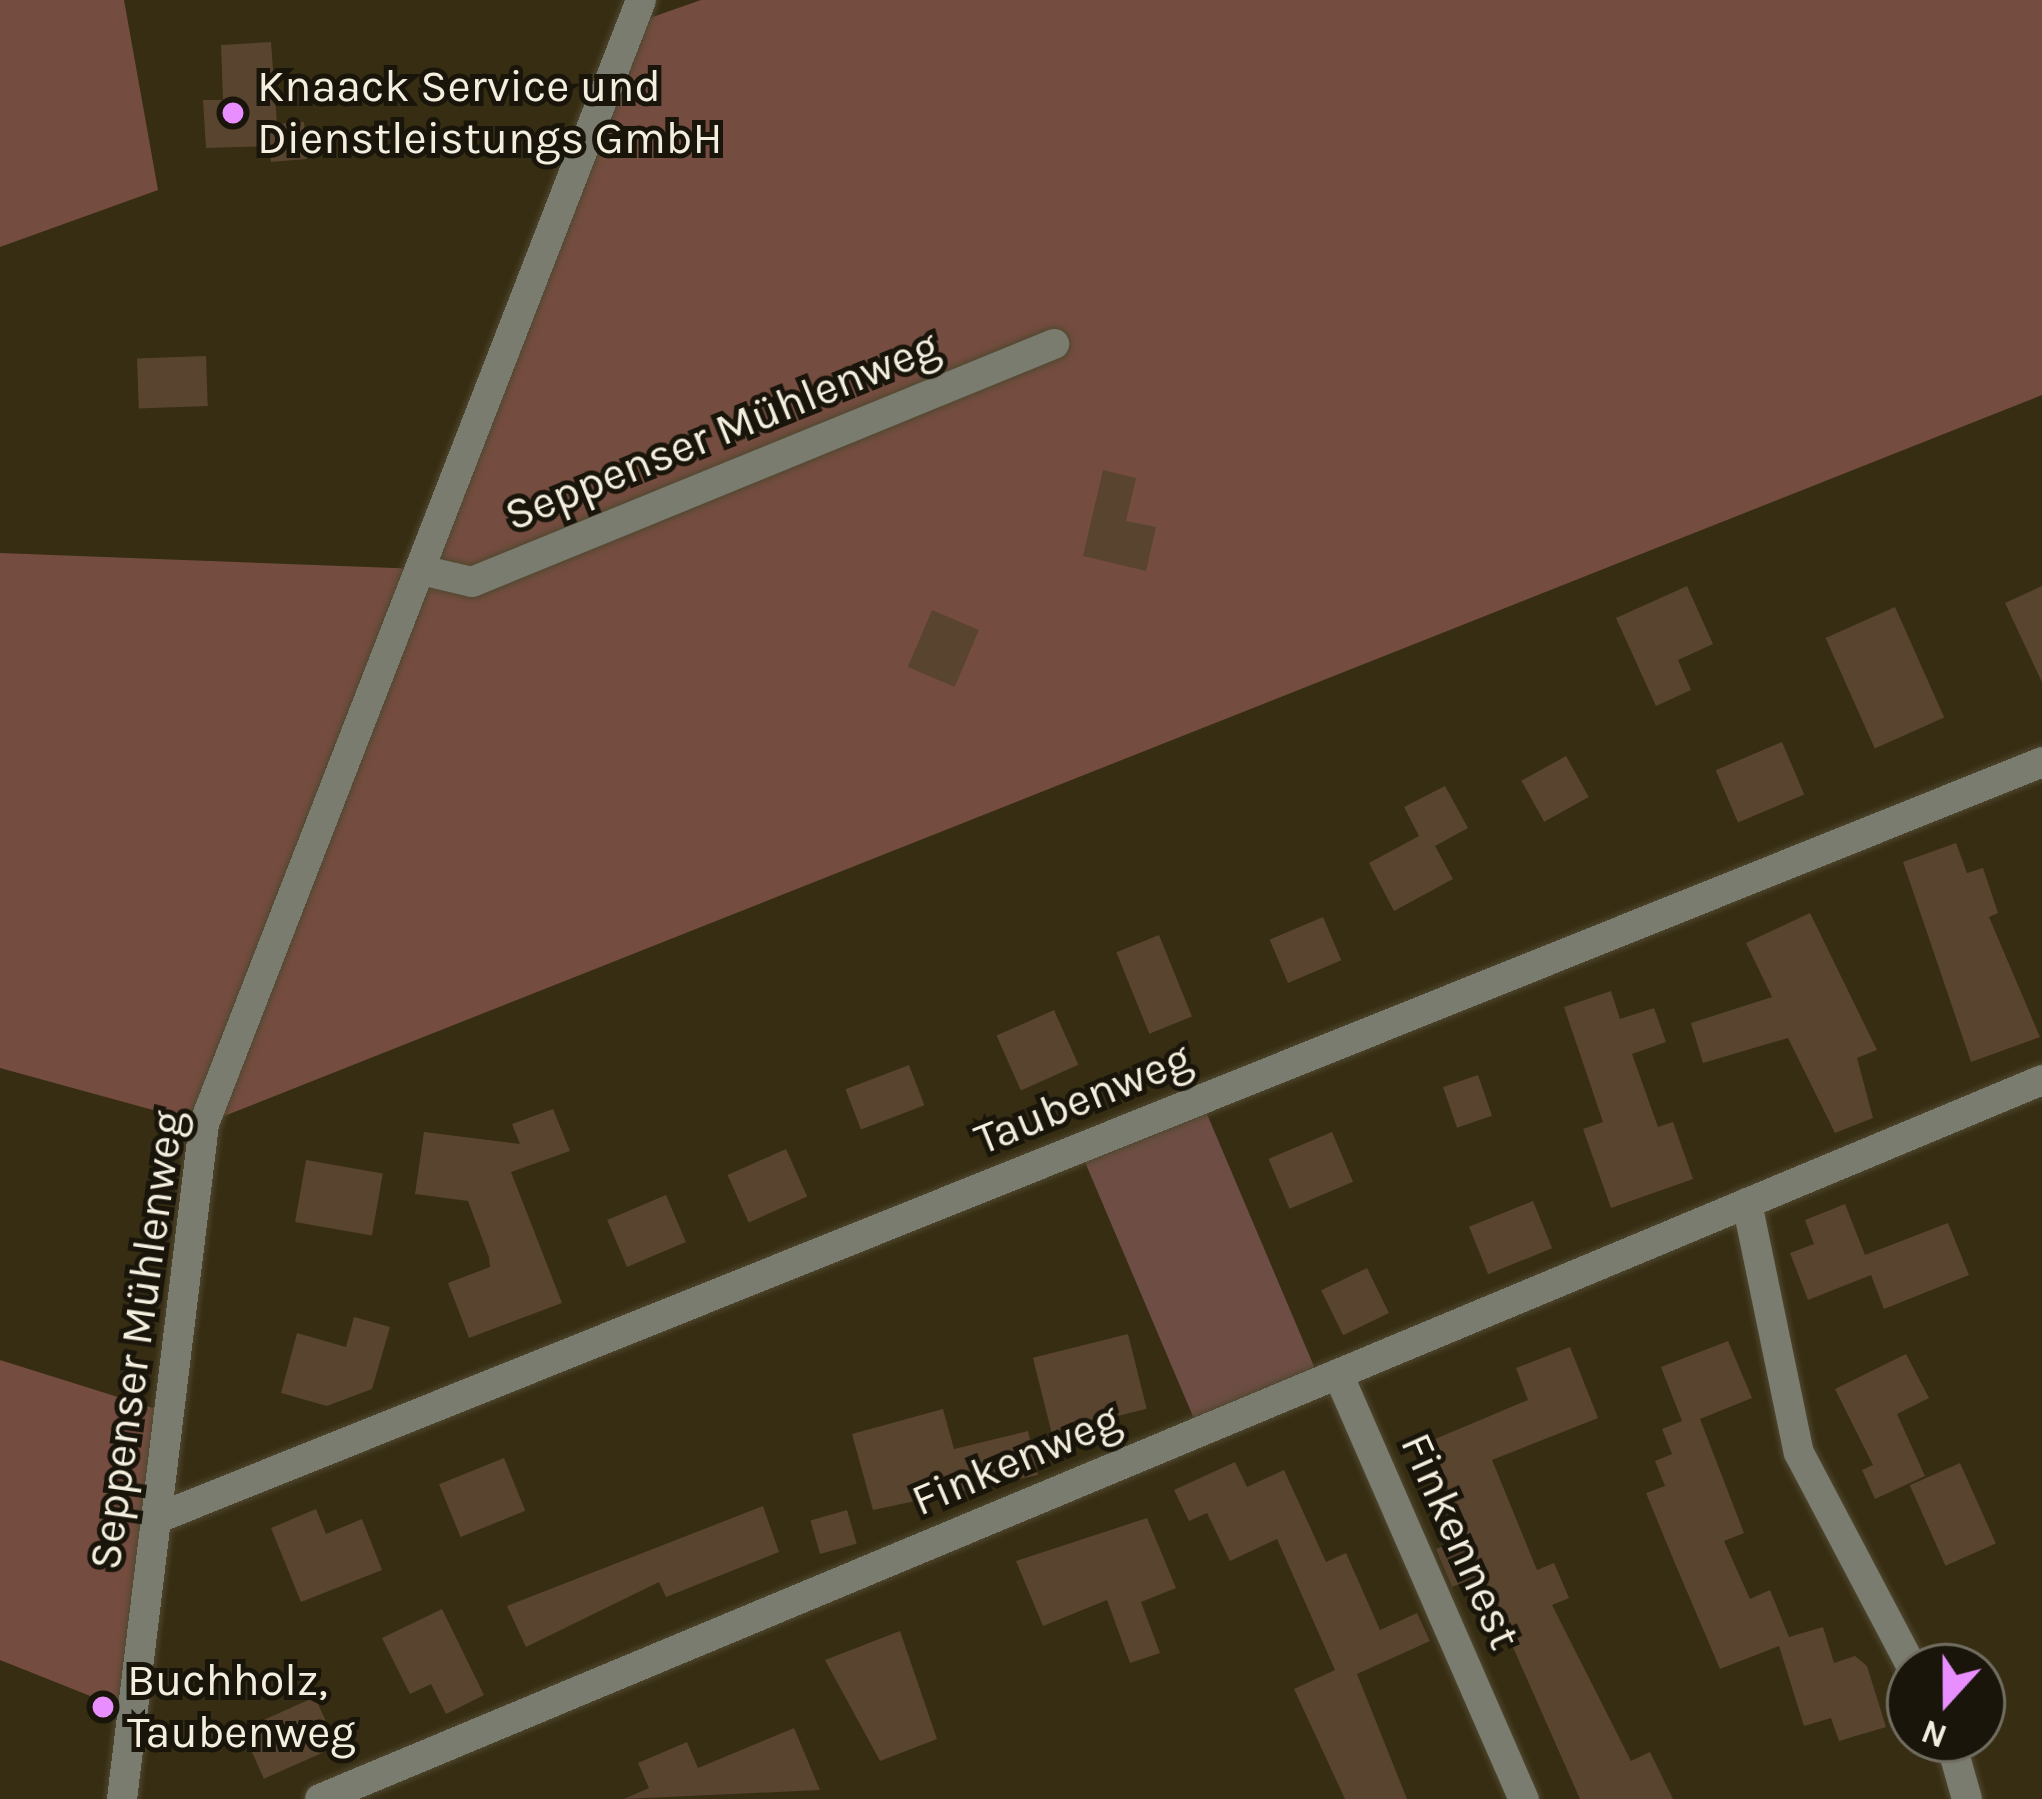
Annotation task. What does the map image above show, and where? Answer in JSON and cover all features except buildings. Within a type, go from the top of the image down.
[{"type":"street","name":"Seppenser Mühlenweg","points":[[122,1799],[204,1124],[641,0]]},
{"type":"street","name":"Seppenser Mühlenweg","points":[[421,570],[472,582],[1054,344]]},
{"type":"street","name":"Taubenweg","points":[[158,1518],[2042,763]]},
{"type":"street","name":"Finkenweg","points":[[320,1799],[2042,1080]]},
{"type":"street","points":[[1748,1203],[1799,1453],[1899,1643]]},
{"type":"street","name":"Finkennest","points":[[1338,1374],[1524,1799]]},
{"type":"street","name":"Finkennest","points":[[1494,1799],[1499,1744]]},
{"type":"street","points":[[1957,1763],[1967,1799]]},
{"type":"shaded area","points":[[0,0],[124,0],[158,190],[0,247]]},
{"type":"shaded area","points":[[701,0],[2042,0],[2042,395],[204,1124],[0,1068],[0,553],[421,569],[641,21]]},
{"type":"shaded area","points":[[1201,1100],[1321,1382],[1200,1433],[1080,1151]]},
{"type":"shaded area","points":[[0,1360],[172,1414],[133,1713],[0,1660]]},
{"type":"place","name":"Knaack Service und Dienstleistungs GmbH","points":[[233,113]]},
{"type":"place","name":"Buchholz, Taubenweg","points":[[103,1707]]}]
